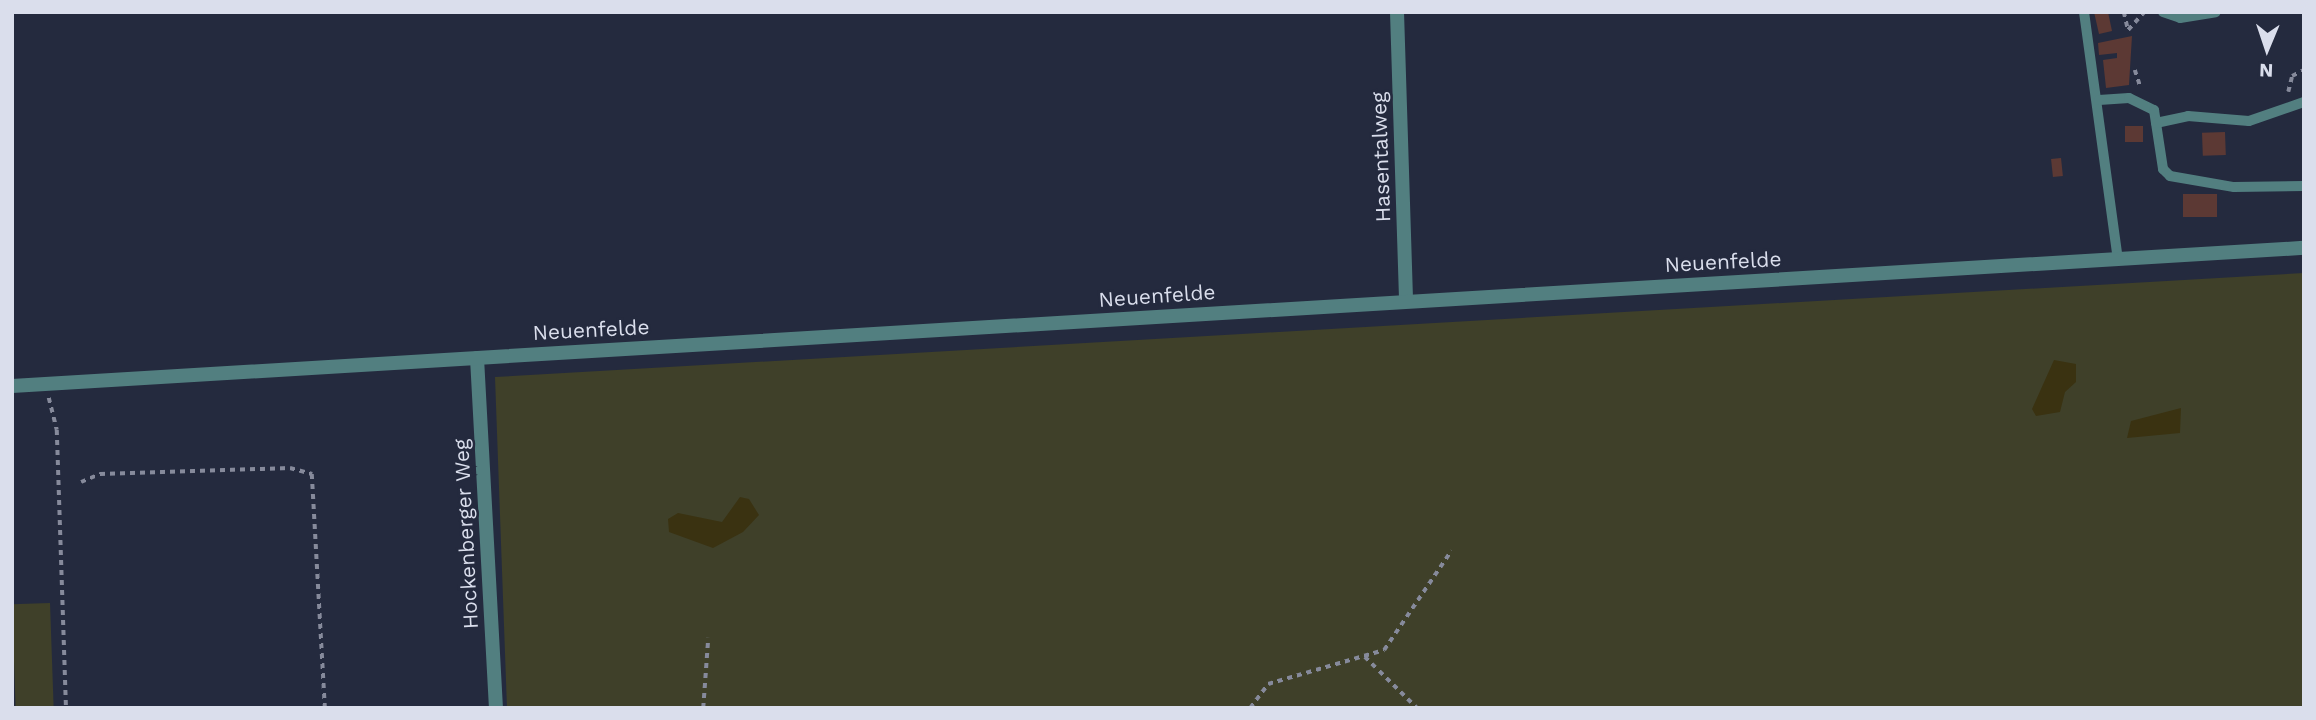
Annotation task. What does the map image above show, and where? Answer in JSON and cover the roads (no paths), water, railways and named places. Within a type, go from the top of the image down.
[{"type":"street","name":"Hasentalweg","points":[[1397,12],[1406,301]]},
{"type":"street","name":"Neuenfelde","points":[[12,386],[2304,248]]},
{"type":"street","name":"Hockenberger Weg","points":[[477,358],[496,708]]},
{"type":"lane","points":[[2084,12],[2099,100],[2118,260]]},
{"type":"lane","points":[[2163,12],[2180,18],[2216,12]]},
{"type":"lane","points":[[2099,100],[2147,103],[2156,123],[2163,169],[2170,176],[2234,187],[2304,186]]},
{"type":"lane","points":[[2156,123],[2188,116],[2249,121],[2304,102]]}]
